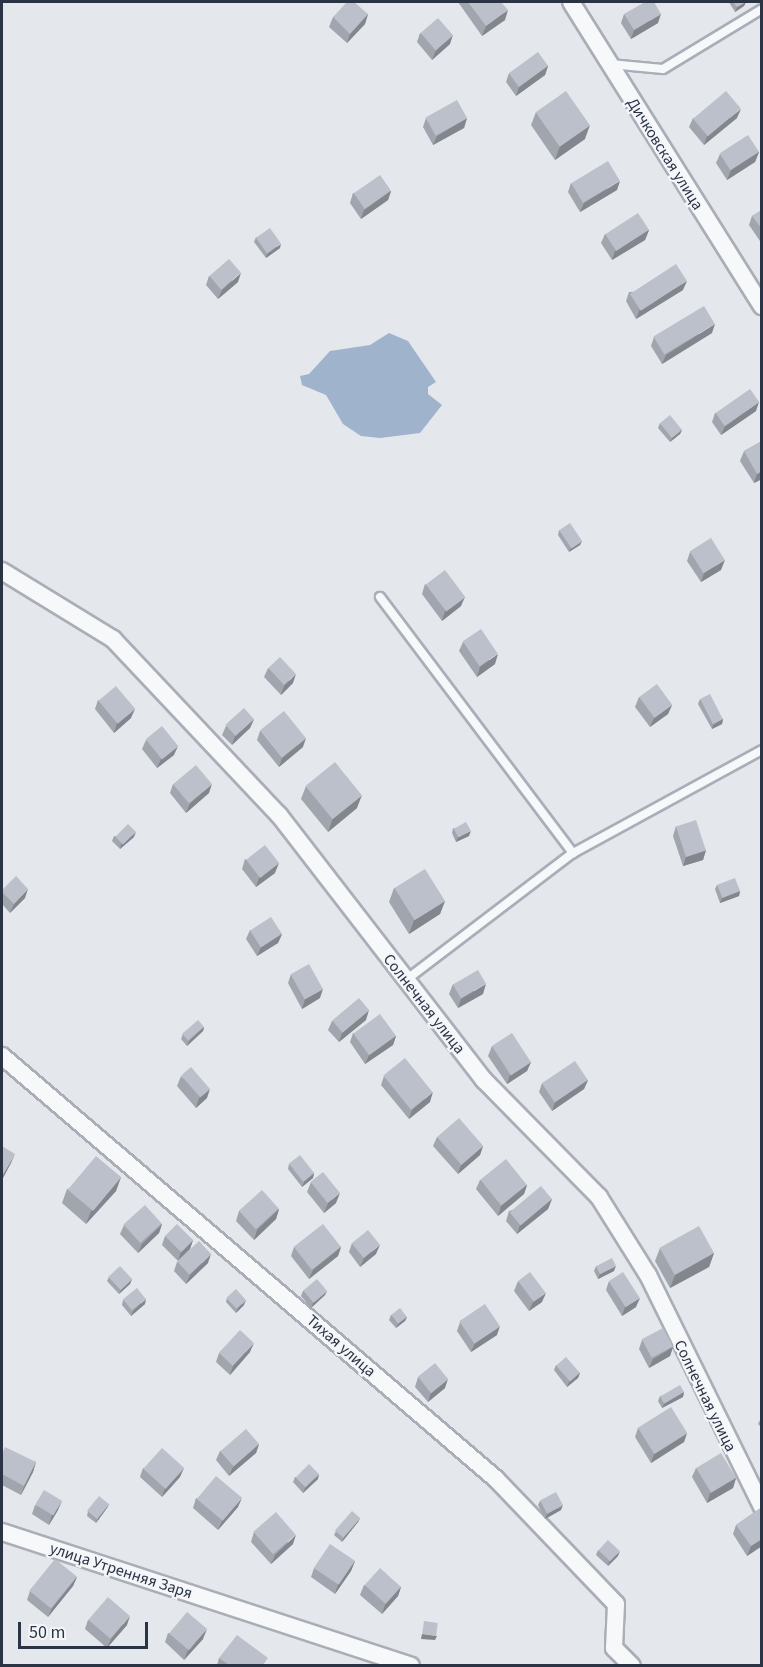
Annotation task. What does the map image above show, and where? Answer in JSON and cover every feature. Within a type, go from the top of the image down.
[{"type":"street","name":"Дичковская улица","points":[[571,2],[762,306]]},
{"type":"street","name":"Солнечная улица","points":[[2,571],[113,639],[279,815],[484,1080],[600,1197],[648,1275],[762,1507]]},
{"type":"street","name":"Тихая улица","points":[[2,1056],[496,1479],[616,1604],[615,1648],[632,1665]]},
{"type":"street","name":"улица Утренняя Заря","points":[[2,1532],[411,1665]]},
{"type":"lane","points":[[610,64],[663,69],[762,9]]},
{"type":"lane","points":[[380,597],[573,853]]},
{"type":"lane","points":[[406,981],[573,853],[762,750]]},
{"type":"water","points":[[389,333],[408,341],[436,382],[428,387],[428,394],[442,405],[420,433],[380,438],[361,436],[343,424],[326,395],[302,385],[300,376],[309,374],[330,351],[370,345]]},
{"type":"building","points":[[347,2],[354,2],[368,14],[350,34],[333,17]]},
{"type":"building","points":[[468,2],[501,2],[508,10],[486,26]]},
{"type":"building","points":[[645,2],[654,2],[661,14],[634,30],[624,14]]},
{"type":"building","points":[[733,2],[746,2],[737,7]]},
{"type":"building","points":[[438,18],[453,35],[436,50],[421,33]]},
{"type":"building","points":[[538,52],[548,66],[519,87],[509,73]]},
{"type":"building","points":[[566,91],[590,125],[560,147],[536,112]]},
{"type":"building","points":[[726,91],[741,109],[708,136],[693,119]]},
{"type":"building","points":[[457,100],[467,118],[436,136],[426,117]]},
{"type":"building","points":[[748,135],[759,152],[730,170],[719,154]]},
{"type":"building","points":[[608,161],[620,181],[583,203],[571,183]]},
{"type":"building","points":[[380,175],[391,191],[365,209],[354,193]]},
{"type":"building","points":[[762,210],[762,229],[752,216]]},
{"type":"building","points":[[638,213],[649,230],[616,251],[605,234]]},
{"type":"building","points":[[270,228],[281,244],[267,253],[256,238]]},
{"type":"building","points":[[229,259],[241,273],[221,290],[209,276]]},
{"type":"building","points":[[676,264],[687,281],[641,311],[630,294]]},
{"type":"building","points":[[704,306],[715,324],[664,354],[653,336]]},
{"type":"building","points":[[750,389],[759,402],[725,426],[716,413]]},
{"type":"building","points":[[670,415],[682,430],[672,438],[660,423]]},
{"type":"building","points":[[762,441],[762,471],[757,474],[744,451]]},
{"type":"building","points":[[570,523],[582,541],[572,549],[559,530]]},
{"type":"building","points":[[711,538],[725,560],[704,573],[690,551]]},
{"type":"building","points":[[445,570],[465,597],[446,612],[426,584]]},
{"type":"building","points":[[481,629],[498,654],[480,666],[463,641]]},
{"type":"building","points":[[280,657],[296,674],[284,685],[268,668]]},
{"type":"building","points":[[657,684],[672,705],[654,718],[639,697]]},
{"type":"building","points":[[116,686],[135,709],[118,724],[98,701]]},
{"type":"building","points":[[710,694],[723,719],[713,724],[700,699]]},
{"type":"building","points":[[244,708],[254,719],[235,736],[225,725]]},
{"type":"building","points":[[284,711],[306,738],[282,758],[260,731]]},
{"type":"building","points":[[162,726],[178,746],[162,759],[146,739]]},
{"type":"building","points":[[335,762],[362,795],[333,819],[305,786]]},
{"type":"building","points":[[196,765],[212,784],[189,803],[173,784]]},
{"type":"building","points":[[696,820],[706,850],[686,857],[676,826]]},
{"type":"building","points":[[466,822],[471,831],[459,838],[454,829]]},
{"type":"building","points":[[128,824],[136,832],[123,845],[115,837]]},
{"type":"building","points":[[265,845],[279,863],[260,878],[246,860]]},
{"type":"building","points":[[425,869],[445,901],[415,920],[394,888]]},
{"type":"building","points":[[16,876],[28,889],[14,904],[2,890]]},
{"type":"building","points":[[735,878],[740,891],[722,898],[717,885]]},
{"type":"building","points":[[271,917],[282,934],[261,947],[250,931]]},
{"type":"building","points":[[309,964],[323,989],[305,1000],[291,974]]},
{"type":"building","points":[[478,970],[486,984],[461,998],[453,984]]},
{"type":"building","points":[[359,998],[369,1010],[342,1033],[332,1020]]},
{"type":"building","points":[[380,1014],[396,1036],[369,1055],[353,1033]]},
{"type":"building","points":[[198,1020],[204,1027],[188,1041],[182,1034]]},
{"type":"building","points":[[512,1033],[531,1062],[511,1075],[492,1046]]},
{"type":"building","points":[[405,1058],[433,1092],[411,1110],[383,1076]]},
{"type":"building","points":[[575,1061],[588,1080],[555,1102],[542,1083]]},
{"type":"building","points":[[191,1067],[210,1089],[200,1097],[181,1076]]},
{"type":"building","points":[[459,1118],[483,1146],[461,1165],[437,1137]]},
{"type":"building","points":[[2,1146],[15,1154],[2,1176]]},
{"type":"building","points":[[300,1155],[314,1173],[303,1182],[289,1164]]},
{"type":"building","points":[[96,1156],[121,1177],[93,1211],[68,1190]]},
{"type":"building","points":[[506,1159],[527,1185],[501,1205],[480,1180]]},
{"type":"building","points":[[323,1172],[340,1193],[328,1203],[311,1182]]},
{"type":"building","points":[[541,1186],[552,1199],[521,1225],[510,1212]]},
{"type":"building","points":[[262,1190],[279,1209],[256,1229],[239,1211]]},
{"type":"building","points":[[145,1205],[162,1224],[140,1243],[123,1224]]},
{"type":"building","points":[[177,1224],[193,1240],[181,1252],[165,1236]]},
{"type":"building","points":[[323,1224],[341,1247],[312,1270],[294,1247]]},
{"type":"building","points":[[699,1226],[714,1253],[675,1275],[660,1248]]},
{"type":"building","points":[[368,1230],[380,1245],[364,1258],[352,1243]]},
{"type":"building","points":[[199,1241],[211,1254],[189,1275],[177,1261]]},
{"type":"building","points":[[612,1258],[616,1266],[600,1274],[596,1266]]},
{"type":"building","points":[[120,1266],[132,1279],[121,1290],[108,1277]]},
{"type":"building","points":[[530,1272],[546,1293],[534,1302],[518,1281]]},
{"type":"building","points":[[623,1272],[640,1298],[626,1307],[609,1281]]},
{"type":"building","points":[[317,1279],[327,1291],[313,1303],[303,1291]]},
{"type":"building","points":[[137,1288],[146,1299],[132,1310],[123,1299]]},
{"type":"building","points":[[236,1289],[246,1300],[236,1309],[226,1298]]},
{"type":"building","points":[[485,1304],[500,1326],[474,1344],[459,1321]]},
{"type":"building","points":[[400,1308],[407,1317],[398,1323],[391,1315]]},
{"type":"building","points":[[663,1328],[673,1347],[652,1358],[642,1339]]},
{"type":"building","points":[[240,1330],[254,1343],[233,1366],[219,1353]]},
{"type":"building","points":[[566,1357],[580,1373],[570,1381],[556,1366]]},
{"type":"building","points":[[435,1363],[448,1379],[431,1393],[418,1377]]},
{"type":"building","points":[[680,1385],[684,1392],[664,1403],[660,1396]]},
{"type":"building","points":[[671,1407],[687,1433],[654,1454],[638,1428]]},
{"type":"building","points":[[246,1429],[259,1444],[233,1466],[220,1451]]},
{"type":"building","points":[[5,1447],[36,1462],[24,1486],[2,1474],[2,1454]]},
{"type":"building","points":[[162,1448],[184,1468],[166,1489],[143,1469]]},
{"type":"building","points":[[721,1453],[736,1478],[711,1493],[696,1468]]},
{"type":"building","points":[[309,1464],[319,1474],[305,1487],[296,1477]]},
{"type":"building","points":[[216,1476],[242,1498],[223,1521],[197,1499]]},
{"type":"building","points":[[44,1490],[62,1501],[53,1515],[35,1505]]},
{"type":"building","points":[[556,1492],[563,1505],[547,1514],[540,1500]]},
{"type":"building","points":[[99,1496],[109,1504],[97,1519],[87,1511]]},
{"type":"building","points":[[762,1507],[762,1539],[751,1546],[736,1525]]},
{"type":"building","points":[[352,1511],[360,1518],[343,1538],[335,1531]]},
{"type":"building","points":[[276,1512],[296,1535],[273,1554],[253,1532]]},
{"type":"building","points":[[608,1540],[620,1551],[610,1561],[598,1550]]},
{"type":"building","points":[[330,1544],[355,1561],[339,1585],[314,1568]]},
{"type":"building","points":[[55,1559],[77,1577],[51,1608],[29,1591]]},
{"type":"building","points":[[380,1568],[401,1587],[385,1604],[365,1585]]},
{"type":"building","points":[[108,1597],[130,1616],[110,1639],[88,1620]]},
{"type":"building","points":[[187,1612],[207,1629],[189,1650],[169,1633]]},
{"type":"building","points":[[424,1621],[438,1623],[436,1636],[422,1634]]},
{"type":"building","points":[[237,1635],[268,1658],[263,1665],[229,1665],[219,1658]]}]
